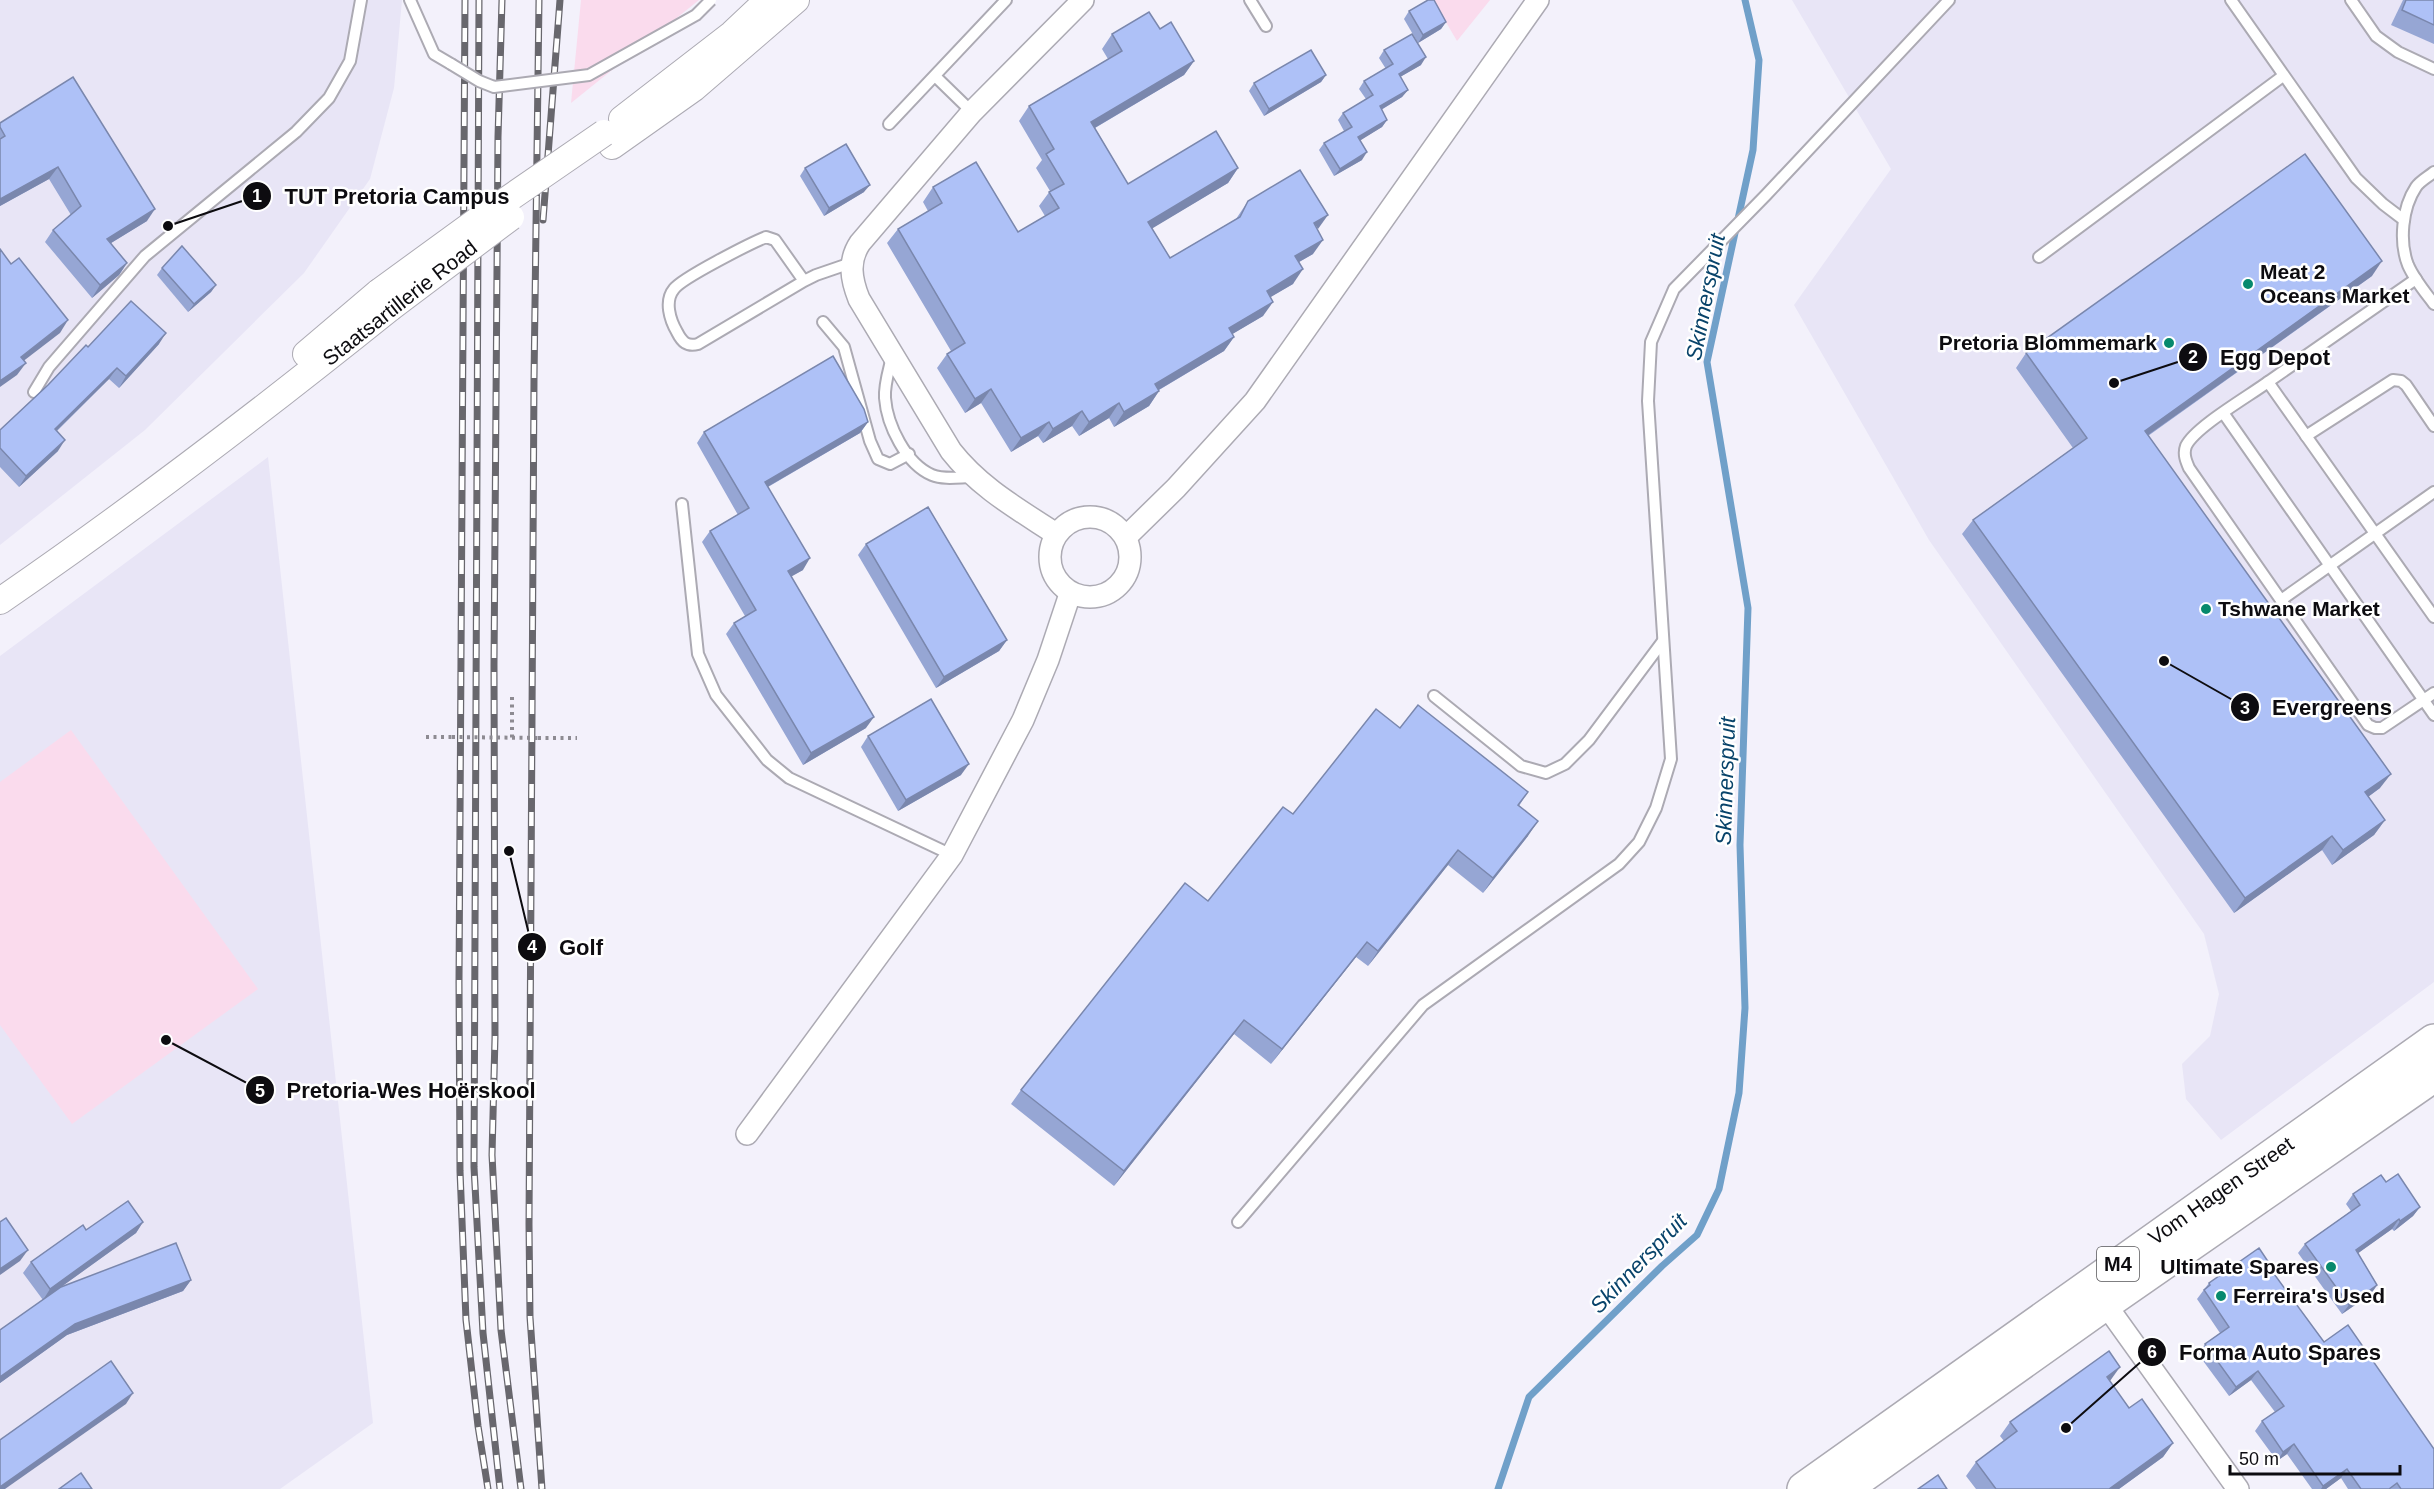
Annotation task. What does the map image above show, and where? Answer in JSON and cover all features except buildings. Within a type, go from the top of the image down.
[{"type":"main road","name":"Vom Hagen Street","points":[[1844,1489],[2097,1294],[2434,1041]]},
{"type":"main road","name":"Vom Hagen Street","points":[[1804,1489],[2097,1294],[2434,1075]]},
{"type":"street","name":"Staatsartillerie Road","points":[[0,581],[159,468],[289,368],[385,300],[492,231],[608,139],[732,34],[768,0]]},
{"type":"street","name":"Staatsartillerie Road","points":[[608,139],[694,88],[796,0]]},
{"type":"street","points":[[1056,534],[987,489],[973,477],[951,451],[859,299],[853,285],[851,263],[860,243],[972,112],[1083,0]]},
{"type":"street","points":[[1126,537],[1176,488],[1255,401],[1538,0]]},
{"type":"street","name":"Staatsartillerie Road","points":[[0,601],[102,531],[301,379],[385,300]]},
{"type":"street","points":[[1092,516],[1112,522],[1126,537],[1131,557],[1126,578],[1111,593],[1091,599],[1070,594],[1054,578],[1048,555],[1056,534],[1071,520],[1092,516]]},
{"type":"street","points":[[747,1134],[952,855],[1023,720],[1048,660],[1070,594]]},
{"type":"street","points":[[2097,1294],[2238,1489]]},
{"type":"lane","points":[[34,392],[49,367],[146,256],[296,132],[329,98],[350,61],[361,0]]},
{"type":"lane","points":[[410,0],[434,54],[479,81],[494,87],[589,75],[696,15],[711,0]]},
{"type":"lane","points":[[890,124],[1005,0]]},
{"type":"lane","points":[[1250,0],[1266,26]]},
{"type":"lane","points":[[1238,1222],[1423,1005],[1619,864],[1639,842],[1656,808],[1671,759],[1648,401],[1651,342],[1674,289],[1766,195],[1949,0]]},
{"type":"lane","points":[[2230,0],[2356,178],[2404,220]]},
{"type":"lane","points":[[2351,0],[2376,36],[2398,52],[2434,69]]},
{"type":"lane","points":[[2039,257],[2283,76]]},
{"type":"lane","points":[[936,77],[972,112]]},
{"type":"lane","points":[[2434,172],[2417,185],[2410,198],[2404,220],[2407,263],[2434,304]]},
{"type":"lane","points":[[804,281],[775,240],[766,237],[681,282],[670,295],[668,309],[676,332],[685,344],[698,345],[816,274],[851,263]]},
{"type":"lane","points":[[2416,279],[2196,433],[2186,447],[2185,458],[2189,468],[2368,725],[2382,728],[2434,693]]},
{"type":"lane","points":[[823,322],[844,347],[870,441],[878,459],[890,464],[909,454]]},
{"type":"lane","points":[[893,355],[885,397],[888,416],[902,447],[930,474],[942,478],[973,477]]},
{"type":"lane","points":[[2306,436],[2392,380],[2401,381],[2406,385],[2434,426]]},
{"type":"lane","points":[[2268,382],[2434,617]]},
{"type":"lane","points":[[2224,414],[2434,716]]},
{"type":"lane","points":[[2281,600],[2434,492]]},
{"type":"lane","points":[[682,504],[698,654],[716,695],[767,760],[789,777],[821,795],[952,855]]},
{"type":"lane","points":[[1434,696],[1521,766],[1546,773],[1565,764],[1589,740],[1663,641]]},
{"type":"path","points":[[512,697],[512,738]]},
{"type":"path","points":[[426,736],[578,738]]},
{"type":"shaded area","points":[[0,0],[402,0],[394,88],[370,179],[304,273],[145,430],[0,545]]},
{"type":"shaded area","points":[[581,0],[699,0],[571,103]]},
{"type":"shaded area","points":[[1433,0],[1490,0],[1457,41]]},
{"type":"shaded area","name":"Tshwane Market","points":[[1792,0],[2434,0],[2434,982],[2221,1140],[2186,1099],[2182,1064],[2210,1036],[2219,994],[2204,934],[1929,540],[1794,305],[1891,169]]},
{"type":"shaded area","points":[[268,457],[373,1423],[280,1489],[0,1489],[0,656]]},
{"type":"shaded area","points":[[71,730],[258,989],[72,1124],[0,1025],[0,782]]},
{"type":"waterway","name":"Skinnerspruit","points":[[1498,1489],[1529,1397],[1662,1266],[1697,1235],[1719,1189],[1739,1093],[1745,1008],[1740,845],[1748,608],[1707,362],[1753,150],[1759,60],[1745,0]]},
{"type":"railway","points":[[465,0],[459,983],[460,1171],[466,1320],[488,1489]]},
{"type":"railway","points":[[479,0],[474,1167],[483,1333],[500,1489]]},
{"type":"railway","points":[[502,0],[498,137],[494,665],[495,1037],[492,1155],[501,1330],[521,1489]]},
{"type":"railway","points":[[539,0],[534,380],[529,1224],[530,1317],[542,1489]]},
{"type":"railway","points":[[543,220],[560,0]]},
{"type":"place","name":"TUT Pretoria Campus","points":[[168,226]]},
{"type":"place","name":"Meat 2 Oceans Market","points":[[2248,284]]},
{"type":"place","name":"Pretoria Blommemark","points":[[2169,343]]},
{"type":"place","name":"Egg Depot","points":[[2114,383]]},
{"type":"place","name":"Tshwane Market","points":[[2206,609]]},
{"type":"place","name":"Evergreens","points":[[2164,661]]},
{"type":"place","name":"Golf","points":[[509,851]]},
{"type":"place","name":"Pretoria-Wes Hoërskool","points":[[166,1040]]},
{"type":"place","name":"Ultimate Spares","points":[[2331,1267]]},
{"type":"place","name":"Ferreira's Used","points":[[2221,1296]]},
{"type":"place","name":"Forma Auto Spares","points":[[2066,1428]]}]
